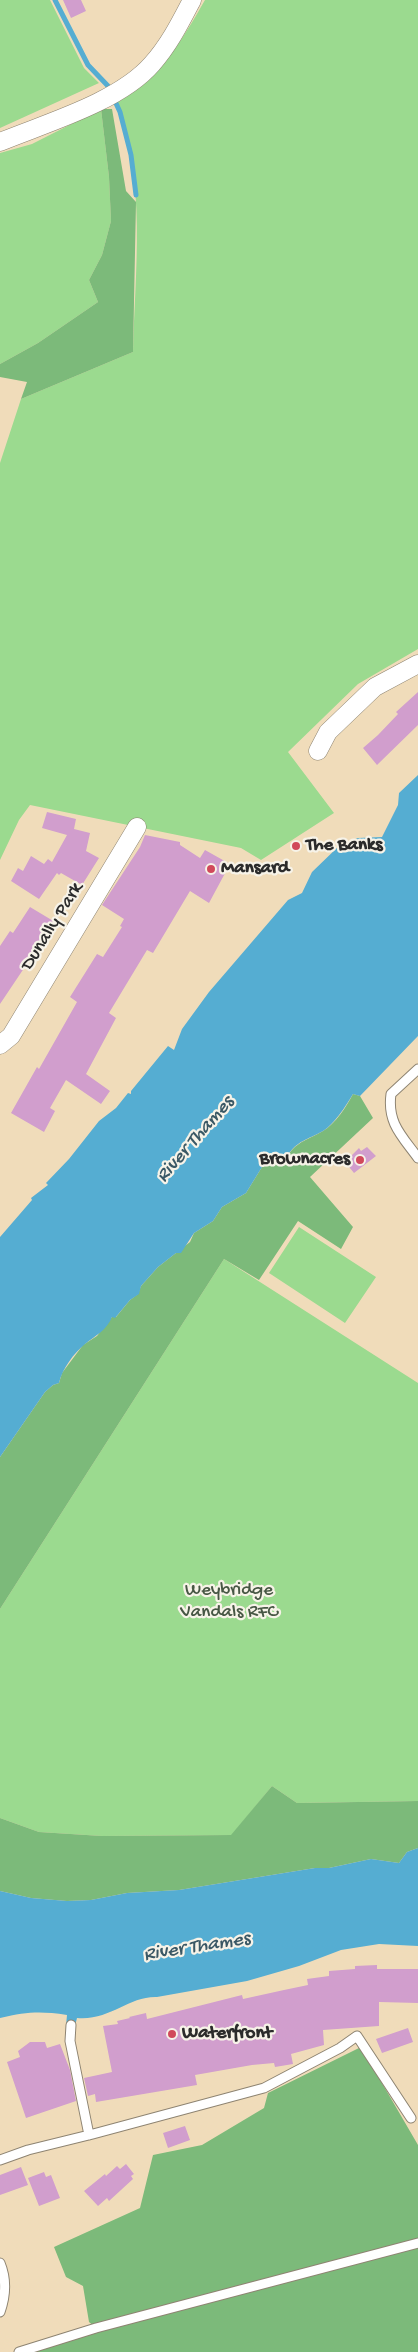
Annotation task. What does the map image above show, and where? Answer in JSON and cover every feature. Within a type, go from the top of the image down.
[{"type":"street","points":[[0,142],[106,98],[122,88],[151,65],[173,37],[192,0]]},
{"type":"street","points":[[318,751],[328,732],[375,687],[418,664]]},
{"type":"street","name":"Dunally Park","points":[[0,1046],[11,1036],[137,827]]},
{"type":"lane","points":[[418,1069],[390,1094],[389,1106],[395,1127],[418,1158]]},
{"type":"lane","points":[[71,2026],[70,2042],[89,2135]]},
{"type":"lane","points":[[0,2160],[28,2150],[264,2088],[340,2048],[357,2036],[410,2118]]},
{"type":"lane","points":[[19,2352],[96,2328],[418,2243]]},
{"type":"lane","points":[[0,2263],[6,2277],[4,2301],[0,2312]]},
{"type":"green space","points":[[0,0],[50,0],[84,68],[99,83],[0,128]]},
{"type":"green space","points":[[205,0],[418,0],[418,649],[358,684],[288,752],[334,813],[261,860],[241,848],[30,805],[19,820],[0,860],[0,463],[21,399],[133,352],[137,258],[136,194],[126,132],[116,103],[145,82],[168,58]]},
{"type":"green space","points":[[101,109],[109,177],[111,221],[102,255],[89,280],[98,302],[38,343],[0,364],[0,153],[32,144]]},
{"type":"green space","points":[[101,109],[112,109],[126,191],[136,202],[133,352],[21,399],[27,382],[0,377],[0,364],[38,343],[98,302],[89,280],[102,255],[111,221],[109,177]]},
{"type":"green space","points":[[353,1094],[360,1096],[373,1118],[310,1177],[353,1227],[341,1249],[298,1221],[259,1280],[224,1259],[0,1609],[0,1457],[45,1392],[53,1385],[59,1383],[62,1373],[83,1345],[97,1336],[112,1317],[116,1317],[130,1300],[138,1294],[141,1286],[158,1267],[190,1242],[194,1233],[213,1221],[222,1207],[246,1193],[270,1154],[287,1156],[300,1143],[327,1128],[340,1114]]},
{"type":"green space","points":[[299,1227],[376,1277],[345,1323],[269,1273]]},
{"type":"green space","name":"Weybridge Vandals RFC","points":[[224,1259],[418,1383],[418,1801],[297,1803],[272,1786],[232,1835],[102,1836],[39,1832],[0,1818],[0,1609]]},
{"type":"green space","points":[[272,1786],[297,1803],[418,1801],[418,1848],[407,1852],[399,1863],[371,1859],[329,1868],[315,1868],[179,1890],[127,1893],[91,1900],[67,1901],[31,1898],[0,1891],[0,1818],[39,1832],[102,1836],[231,1835]]},
{"type":"green space","points":[[361,2047],[418,2145],[418,2352],[20,2352],[96,2328],[89,2322],[83,2286],[66,2277],[54,2247],[140,2208],[153,2155],[202,2145],[264,2108],[268,2093]]},
{"type":"water","name":"River Thames","points":[[418,775],[418,1036],[360,1096],[353,1094],[340,1114],[327,1128],[299,1143],[287,1156],[270,1154],[246,1193],[222,1207],[213,1221],[194,1233],[181,1253],[176,1253],[158,1267],[141,1286],[139,1294],[130,1300],[115,1318],[112,1317],[104,1329],[77,1352],[66,1367],[59,1383],[53,1385],[45,1392],[0,1457],[0,1237],[32,1200],[31,1198],[48,1185],[46,1183],[69,1159],[99,1121],[116,1108],[128,1093],[131,1094],[131,1091],[168,1046],[174,1050],[182,1029],[209,992],[288,900],[302,893],[312,872],[340,845],[358,838],[382,837],[398,805],[399,793]]},
{"type":"water","name":"River Thames","points":[[418,1848],[418,1946],[379,1944],[341,1950],[299,1966],[247,1981],[137,2000],[99,2016],[77,2018],[75,2026],[66,2026],[67,2015],[33,2013],[0,2018],[0,1891],[31,1898],[67,1901],[91,1900],[127,1893],[179,1890],[315,1868],[329,1868],[371,1859],[399,1863],[407,1852]]},
{"type":"building","points":[[63,0],[81,0],[86,11],[71,18]]},
{"type":"building","points":[[418,692],[418,725],[377,765],[363,748],[398,714],[396,712]]},
{"type":"building","points":[[47,812],[76,819],[74,829],[90,833],[86,851],[99,858],[82,885],[61,873],[59,875],[57,873],[39,899],[11,881],[18,868],[23,871],[31,856],[44,864],[48,859],[52,862],[67,835],[42,828]]},
{"type":"building","points":[[145,835],[180,842],[180,845],[200,858],[205,850],[230,864],[209,903],[190,891],[153,953],[147,950],[109,1013],[116,1018],[86,1074],[110,1091],[101,1104],[66,1080],[50,1108],[55,1111],[44,1132],[11,1113],[37,1067],[39,1069],[77,1002],[70,997],[97,954],[103,957],[122,927],[120,926],[124,919],[102,905],[140,847]]},
{"type":"building","points":[[30,907],[55,922],[0,1004],[0,946],[10,931],[13,933]]},
{"type":"building","name":"Brownacres","points":[[367,1147],[376,1156],[354,1173],[345,1162],[359,1148],[361,1151]]},
{"type":"building","points":[[377,1965],[377,1969],[418,1969],[418,2003],[379,2002],[379,2026],[323,2030],[324,2045],[291,2054],[293,2064],[275,2067],[274,2063],[252,2065],[195,2075],[197,2085],[96,2102],[95,2094],[88,2096],[84,2078],[112,2072],[103,2026],[118,2024],[117,2021],[146,2013],[147,2019],[242,1995],[243,1999],[308,1985],[307,1979],[329,1976],[329,1971],[355,1969],[355,1966]]},
{"type":"building","points":[[408,2028],[413,2042],[382,2053],[376,2039]]},
{"type":"building","points":[[30,2042],[45,2042],[47,2048],[60,2044],[70,2070],[76,2101],[26,2118],[7,2062],[20,2057],[18,2051]]},
{"type":"building","points":[[185,2126],[190,2140],[168,2148],[163,2133]]},
{"type":"building","points":[[126,2164],[134,2174],[131,2176],[133,2179],[109,2201],[107,2198],[98,2206],[84,2191],[117,2166],[120,2169]]},
{"type":"building","points":[[21,2167],[28,2185],[0,2195],[0,2175]]},
{"type":"building","points":[[44,2172],[46,2177],[51,2175],[60,2198],[39,2206],[28,2178]]},
{"type":"waterway","points":[[55,0],[88,65],[108,86],[120,112],[131,155],[136,195]]},
{"type":"place","name":"The Banks","points":[[296,846]]},
{"type":"place","name":"Mansard","points":[[211,869]]},
{"type":"place","name":"Brownacres","points":[[360,1160]]},
{"type":"place","name":"Waterfront","points":[[172,2034]]}]
